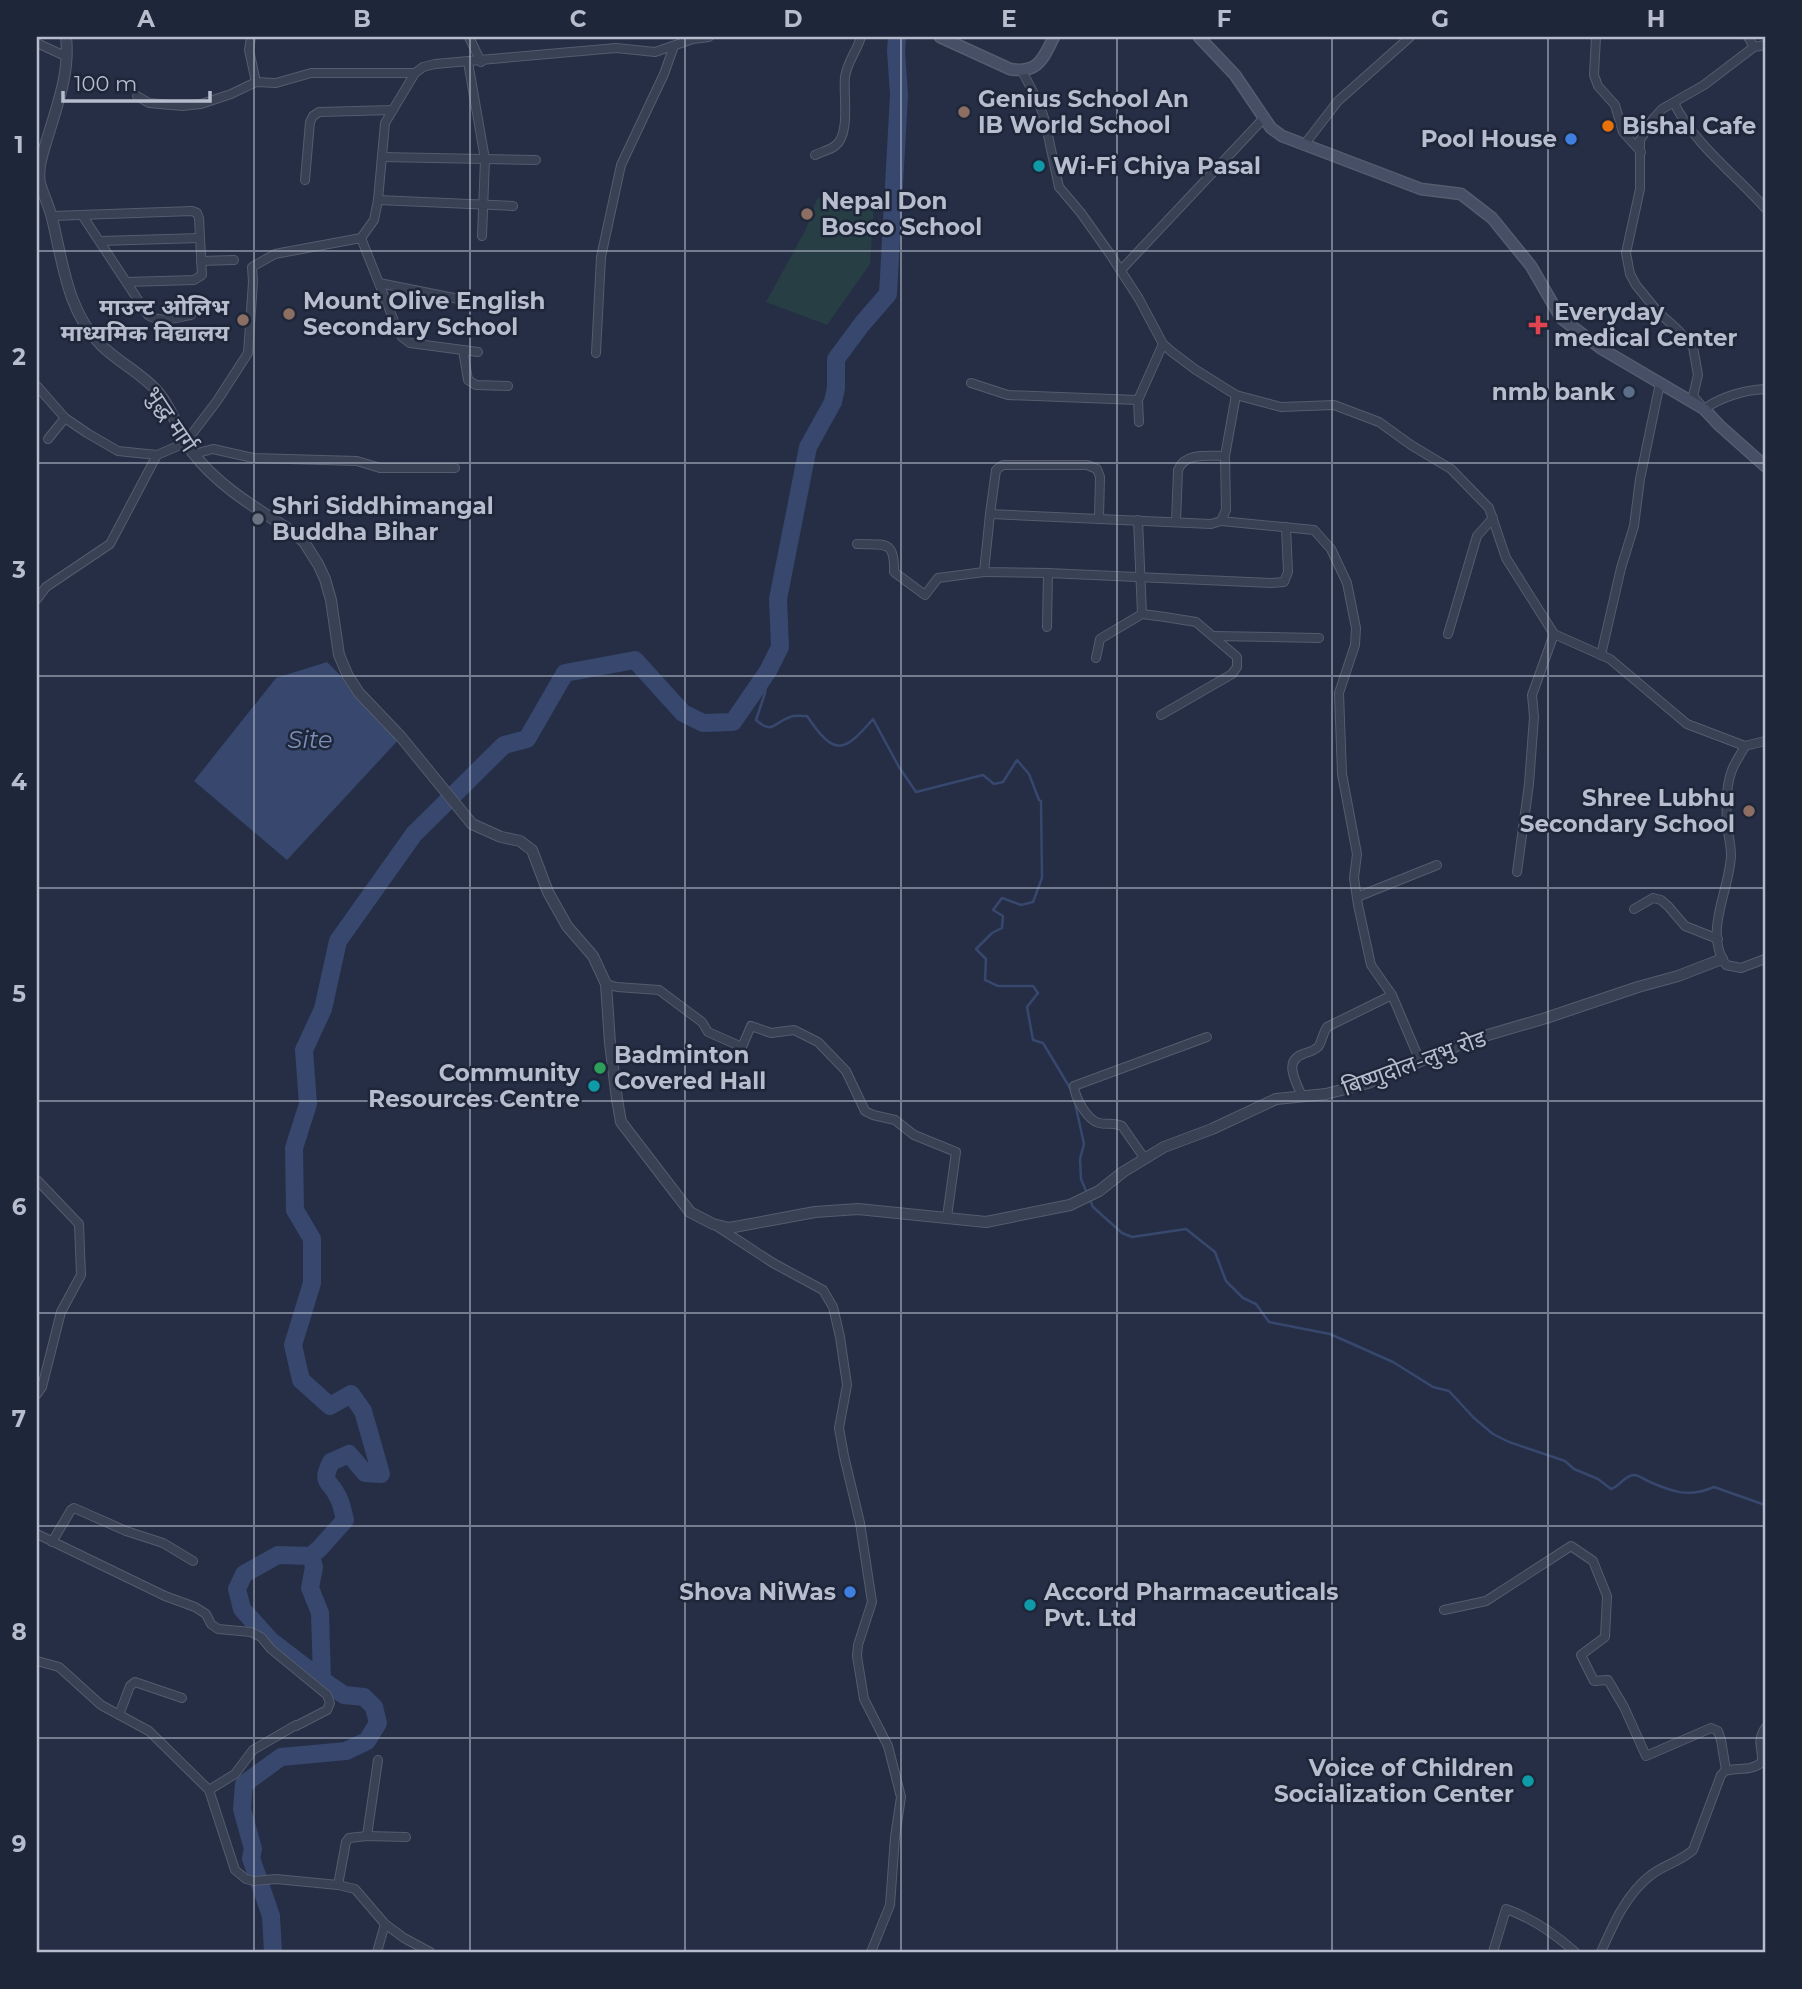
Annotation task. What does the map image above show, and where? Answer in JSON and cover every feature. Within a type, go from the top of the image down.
[{"type":"main road","points":[[940,37],[1010,69],[1022,71],[1041,62],[1054,37]]},
{"type":"main road","points":[[1199,37],[1235,75],[1271,128],[1282,136],[1422,189],[1461,194],[1492,218],[1531,266],[1561,318],[1602,349],[1704,409],[1765,466]]},
{"type":"street","name":"भुद्ध मार्ग","points":[[66,37],[64,83],[42,157],[39,182],[52,216],[66,283],[84,323],[100,345],[148,381],[169,408],[185,443],[213,475],[304,542],[325,579],[339,655],[359,693],[414,752],[471,822],[501,837],[520,841],[532,850],[548,892],[567,926],[593,956],[606,984]]},
{"type":"street","points":[[251,37],[248,44],[256,82]]},
{"type":"street","points":[[469,37],[481,62]]},
{"type":"street","points":[[37,388],[65,418],[118,450],[157,455],[185,443],[217,401],[248,353],[252,267],[275,254],[361,238],[374,220],[385,123],[415,73],[423,67],[435,65],[616,48],[655,52],[709,37]]},
{"type":"street","points":[[815,155],[836,146],[842,137],[845,78],[848,63],[858,48],[861,37]]},
{"type":"street","points":[[1304,145],[1338,101],[1410,37]]},
{"type":"street","points":[[1596,37],[1594,75],[1598,86],[1615,105],[1623,132],[1641,152]]},
{"type":"street","points":[[1748,37],[1755,47]]},
{"type":"street","points":[[37,43],[67,57]]},
{"type":"street","points":[[1765,45],[1755,47],[1711,80],[1662,109],[1653,119],[1640,141],[1640,189],[1626,253],[1630,274],[1636,285],[1657,312],[1693,347],[1698,375],[1693,396],[1704,409],[1729,396],[1765,389]]},
{"type":"street","points":[[596,354],[601,257],[621,165],[664,75],[674,46]]},
{"type":"street","points":[[468,62],[485,159],[482,236]]},
{"type":"street","points":[[1022,71],[1045,121],[1059,187],[1121,270],[1163,344],[1196,370],[1236,395],[1281,407],[1334,405],[1379,422],[1451,469],[1489,508],[1506,558],[1554,634],[1610,659],[1687,724],[1745,746],[1765,741]]},
{"type":"street","points":[[136,96],[149,103],[182,106],[201,104],[256,82],[276,82],[311,73],[415,73]]},
{"type":"street","points":[[1674,103],[1682,119],[1707,148],[1765,208]]},
{"type":"street","points":[[304,180],[310,122],[313,116],[319,112],[393,110]]},
{"type":"street","points":[[1121,270],[1264,118]]},
{"type":"street","points":[[382,157],[537,160]]},
{"type":"street","points":[[378,200],[513,206]]},
{"type":"street","points":[[52,216],[192,211],[197,213],[202,275],[194,280],[127,282]]},
{"type":"street","points":[[82,215],[148,315],[159,320],[191,315]]},
{"type":"street","points":[[100,242],[200,238]]},
{"type":"street","points":[[361,238],[402,337],[410,343],[478,352]]},
{"type":"street","points":[[201,261],[234,260]]},
{"type":"street","points":[[379,283],[460,299]]},
{"type":"street","points":[[1139,422],[1138,400],[1163,344]]},
{"type":"street","points":[[463,350],[468,380],[476,385],[508,386]]},
{"type":"street","points":[[971,383],[1008,395],[1138,400]]},
{"type":"street","points":[[1601,655],[1621,568],[1634,526],[1640,479],[1660,383]]},
{"type":"street","points":[[1221,521],[1226,510],[1225,456],[1236,395]]},
{"type":"street","points":[[48,439],[65,418]]},
{"type":"street","points":[[194,454],[213,449],[253,458],[348,461],[380,468],[455,468]]},
{"type":"street","points":[[37,599],[46,587],[110,544],[157,455]]},
{"type":"street","points":[[1176,522],[1180,464],[1191,457],[1225,456]]},
{"type":"street","points":[[984,572],[996,470],[1003,465],[1087,466],[1097,469],[1100,477],[1099,519]]},
{"type":"street","points":[[990,514],[1211,524],[1221,521],[1286,527],[1314,530],[1331,549],[1347,583],[1356,628],[1355,645],[1339,693],[1342,774],[1357,854],[1354,878],[1357,897],[1371,965],[1392,995],[1420,1061]]},
{"type":"street","points":[[1448,634],[1477,536],[1493,518]]},
{"type":"street","points":[[1138,520],[1142,614]]},
{"type":"street","points":[[857,544],[884,545],[891,550],[894,572],[925,595],[939,578],[984,572],[1271,583],[1284,582],[1289,572],[1286,527]]},
{"type":"street","points":[[1047,627],[1048,573]]},
{"type":"street","points":[[1096,658],[1100,639],[1142,614],[1196,622],[1237,657],[1237,667],[1232,674],[1161,715]]},
{"type":"street","points":[[1517,872],[1529,784],[1534,717],[1532,695],[1554,634]]},
{"type":"street","points":[[1213,636],[1319,638]]},
{"type":"street","points":[[1745,746],[1732,771],[1728,789],[1727,822],[1731,855],[1717,919],[1718,948],[1726,965],[1741,968],[1765,959]]},
{"type":"street","points":[[1357,897],[1437,864]]},
{"type":"street","points":[[1634,909],[1653,898],[1661,900],[1685,926],[1718,939]]},
{"type":"street","name":"बिष्णुदोल-लुभु रोड","points":[[713,1224],[729,1228],[815,1212],[858,1209],[986,1222],[1070,1205],[1099,1191],[1123,1172],[1164,1147],[1276,1100],[1326,1094],[1368,1083],[1471,1040],[1546,1018],[1638,986],[1678,976],[1722,959]]},
{"type":"street","points":[[871,1952],[890,1905],[901,1797],[888,1746],[863,1699],[857,1656],[860,1637],[872,1602],[860,1522],[839,1428],[847,1385],[841,1337],[833,1307],[822,1290],[690,1212],[621,1122],[610,1043],[606,984],[659,990],[702,1022],[708,1032],[742,1047],[751,1026],[771,1033],[794,1030],[818,1042],[846,1071],[865,1111],[895,1121],[914,1135],[956,1152],[947,1217]]},
{"type":"street","points":[[1302,1096],[1292,1070],[1292,1062],[1298,1055],[1315,1049],[1327,1027],[1392,995]]},
{"type":"street","points":[[1145,1159],[1122,1126],[1091,1119],[1074,1086],[1207,1037]]},
{"type":"street","points":[[37,1180],[79,1224],[81,1275],[61,1312],[42,1387],[37,1394]]},
{"type":"street","points":[[52,1542],[74,1508],[126,1531],[163,1543],[193,1560]]},
{"type":"street","points":[[37,1534],[165,1596],[195,1607],[206,1614],[218,1629],[251,1632],[261,1637],[271,1649],[327,1695],[330,1703],[327,1710],[253,1750],[235,1774],[209,1790]]},
{"type":"street","points":[[1444,1610],[1486,1601],[1571,1546],[1593,1561],[1607,1595],[1605,1637],[1581,1655],[1594,1681],[1608,1680],[1624,1707],[1646,1756],[1711,1728],[1718,1731],[1726,1770]]},
{"type":"street","points":[[37,1661],[60,1667],[101,1705],[149,1731],[209,1790],[235,1870],[246,1879],[276,1879],[355,1889],[385,1924],[430,1952]]},
{"type":"street","points":[[119,1715],[130,1686],[135,1682],[182,1698]]},
{"type":"street","points":[[1601,1952],[1616,1918],[1643,1883],[1652,1874],[1693,1850],[1721,1776],[1726,1770],[1757,1766],[1762,1762],[1759,1745],[1765,1728]]},
{"type":"street","points":[[1759,1745],[1765,1754]]},
{"type":"street","points":[[367,1836],[378,1760]]},
{"type":"street","points":[[338,1885],[349,1838],[406,1837]]},
{"type":"street","points":[[1493,1952],[1506,1909],[1539,1925],[1575,1952]]},
{"type":"street","points":[[377,1952],[385,1924]]},
{"type":"shaded area","points":[[830,195],[874,205],[870,264],[827,325],[766,302],[806,229],[817,199]]},
{"type":"water","name":"Site","points":[[327,662],[401,737],[287,860],[194,781],[276,678]]},
{"type":"waterway","points":[[273,1952],[271,1916],[251,1858],[253,1849],[242,1809],[244,1784],[281,1757],[346,1751],[367,1741],[378,1723],[374,1707],[364,1697],[344,1695],[271,1641],[242,1609],[237,1589],[244,1574],[278,1555],[311,1556],[345,1520],[335,1491],[326,1478],[331,1462],[349,1454],[365,1473],[381,1474],[363,1411],[351,1394],[330,1406],[301,1380],[293,1345],[312,1283],[312,1239],[295,1210],[294,1148],[308,1104],[304,1050],[323,1009],[338,941],[414,834],[504,745],[527,739],[565,673],[635,660],[683,713],[703,723],[733,722],[768,671],[780,647],[778,599],[808,447],[833,402],[836,359],[888,294],[899,95],[897,37]]},
{"type":"waterway","points":[[768,671],[765,693],[756,720],[770,727],[792,716],[807,716],[824,738],[839,746],[854,739],[873,719],[916,792],[983,775],[994,784],[1003,782],[1017,760],[1029,774],[1041,801],[1042,878],[1033,902],[1021,905],[1002,898],[993,910],[1003,916],[1002,928],[992,933],[976,949],[986,959],[985,980],[998,986],[1033,986],[1038,993],[1027,1007],[1033,1040],[1043,1043],[1073,1093]]},
{"type":"waterway","points":[[1075,1103],[1084,1144],[1080,1159],[1081,1179],[1093,1207],[1122,1233],[1132,1237],[1186,1229],[1215,1252],[1226,1281],[1243,1298],[1256,1304],[1269,1322],[1330,1334],[1393,1362],[1433,1387],[1449,1391],[1493,1434],[1565,1461],[1574,1469],[1598,1479],[1611,1489],[1634,1475],[1674,1491],[1689,1493],[1714,1487],[1765,1505]]},
{"type":"waterway","points":[[311,1556],[314,1567],[310,1588],[320,1613],[322,1680]]},
{"type":"place","name":"Genius School An IB World School","points":[[964,112]]},
{"type":"place","name":"Bishal Cafe","points":[[1608,126]]},
{"type":"place","name":"Pool House","points":[[1571,139]]},
{"type":"place","name":"Wi-Fi Chiya Pasal","points":[[1039,166]]},
{"type":"place","name":"Nepal Don Bosco School","points":[[807,214]]},
{"type":"place","name":"Mount Olive English Secondary School","points":[[289,314]]},
{"type":"place","name":"माउन्ट ओलिभ माध्यमिक विद्यालय","points":[[243,320]]},
{"type":"place","name":"Everyday medical Center","points":[[1538,325]]},
{"type":"place","name":"nmb bank","points":[[1629,392]]},
{"type":"place","name":"Shri Siddhimangal Buddha Bihar","points":[[258,519]]},
{"type":"place","name":"Shree Lubhu Secondary School","points":[[1749,811]]},
{"type":"place","name":"Badminton Covered Hall","points":[[600,1068]]},
{"type":"place","name":"Community Resources Centre","points":[[594,1086]]},
{"type":"place","name":"Shova NiWas","points":[[850,1592]]},
{"type":"place","name":"Accord Pharmaceuticals Pvt. Ltd","points":[[1030,1605]]},
{"type":"place","name":"Voice of Children Socialization Center","points":[[1528,1781]]}]
